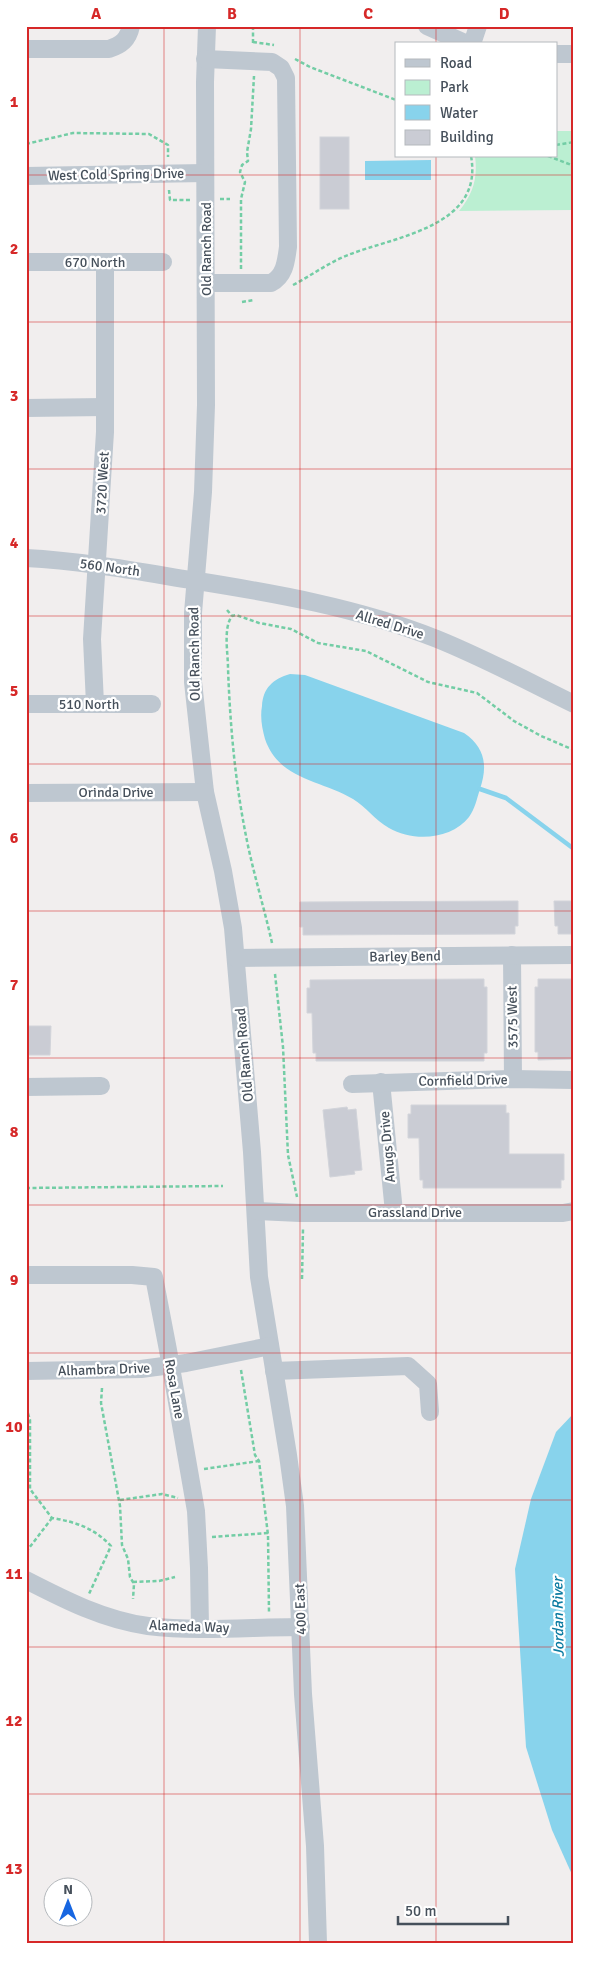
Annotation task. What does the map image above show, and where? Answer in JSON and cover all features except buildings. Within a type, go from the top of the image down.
[{"type":"street","points":[[26,49],[109,49],[124,42],[131,26]]},
{"type":"street","name":"Old Ranch Road","points":[[207,26],[205,59],[205,449],[203,492],[194,580],[193,682],[205,792],[228,899],[236,958],[257,1211],[259,1277]]},
{"type":"street","points":[[427,26],[463,42]]},
{"type":"street","points":[[473,42],[478,26]]},
{"type":"street","points":[[558,54],[574,54]]},
{"type":"street","points":[[205,59],[272,62],[281,68],[286,78],[288,238],[285,264],[278,279],[272,283],[206,283]]},
{"type":"street","name":"West Cold Spring Drive","points":[[26,176],[205,173]]},
{"type":"street","name":"670 North","points":[[26,262],[163,262]]},
{"type":"street","name":"3720 West","points":[[95,704],[92,639],[102,490],[105,407],[105,262]]},
{"type":"street","points":[[26,408],[105,407]]},
{"type":"street","name":"560 North","points":[[26,558],[96,564],[194,580]]},
{"type":"street","name":"Allred Drive","points":[[194,580],[318,603],[404,627],[469,652],[574,704]]},
{"type":"street","name":"510 North","points":[[26,704],[152,704]]},
{"type":"street","name":"Orinda Drive","points":[[26,793],[205,792]]},
{"type":"street","name":"3575 West","points":[[512,955],[513,1079]]},
{"type":"street","name":"Barley Bend","points":[[236,958],[574,955]]},
{"type":"street","name":"Cornfield Drive","points":[[352,1084],[513,1079],[574,1080]]},
{"type":"street","name":"Anugs Drive","points":[[381,1082],[394,1212]]},
{"type":"street","points":[[26,1087],[101,1086]]},
{"type":"street","name":"Grassland Drive","points":[[257,1211],[300,1213],[563,1213],[574,1210]]},
{"type":"street","name":"Rosa Lane","points":[[26,1275],[132,1275],[154,1277],[196,1511],[200,1628]]},
{"type":"street","name":"400 East","points":[[259,1277],[295,1506],[303,1694],[314,1846],[318,1943]]},
{"type":"street","name":"Alhambra Drive","points":[[26,1371],[130,1370],[170,1365],[270,1346]]},
{"type":"street","points":[[274,1372],[408,1366],[428,1384],[430,1412]]},
{"type":"street","name":"Alameda Way","points":[[26,1580],[74,1604],[109,1617],[146,1626],[200,1628],[301,1627]]},
{"type":"path","points":[[253,26],[253,52]]},
{"type":"path","points":[[253,42],[266,43],[279,48]]},
{"type":"path","points":[[289,55],[310,67],[395,100]]},
{"type":"path","points":[[242,273],[241,199],[245,182],[240,172],[242,165],[248,161],[247,152],[251,129],[254,70]]},
{"type":"path","points":[[26,144],[73,133],[149,134],[168,145]]},
{"type":"path","points":[[558,145],[574,142]]},
{"type":"path","points":[[289,287],[348,255],[413,233],[444,219],[457,208],[470,190],[473,179],[471,158]]},
{"type":"path","points":[[553,158],[574,166]]},
{"type":"path","points":[[242,302],[259,300]]},
{"type":"path","points":[[227,610],[232,616]]},
{"type":"path","points":[[232,616],[236,615],[259,623],[291,629],[318,643],[366,651],[428,682],[477,693],[514,721],[541,736],[574,750]]},
{"type":"path","points":[[232,616],[228,625],[228,660],[230,708],[237,779],[245,835],[273,949]]},
{"type":"path","points":[[275,976],[283,1046],[288,1155],[298,1202]]},
{"type":"path","points":[[26,1188],[223,1186]]},
{"type":"path","points":[[302,1279],[303,1229]]},
{"type":"path","points":[[241,1370],[256,1454],[259,1461],[268,1533],[269,1616]]},
{"type":"path","points":[[102,1388],[101,1403],[119,1500],[122,1545],[128,1559],[130,1576],[133,1582],[133,1599]]},
{"type":"path","points":[[26,1407],[30,1420],[28,1490],[52,1518],[75,1522],[88,1527],[111,1546],[88,1598]]},
{"type":"path","points":[[200,1470],[259,1461]]},
{"type":"path","points":[[119,1500],[162,1494],[176,1498],[182,1497]]},
{"type":"path","points":[[26,1552],[52,1518]]},
{"type":"path","points":[[208,1537],[268,1533]]},
{"type":"path","points":[[133,1582],[159,1581],[175,1577]]},
{"type":"green space","points":[[558,131],[574,131],[574,210],[459,211],[471,192],[476,171],[475,158],[558,158]]},
{"type":"water","points":[[431,160],[431,180],[365,180],[365,161]]},
{"type":"water","points":[[290,674],[305,675],[464,733],[471,738],[483,758],[484,773],[476,803],[469,817],[461,825],[442,834],[420,837],[409,835],[384,825],[353,799],[302,777],[280,763],[271,753],[265,739],[261,710],[264,694],[270,685]]},
{"type":"water","name":"Jordan River","points":[[574,1413],[574,1879],[552,1830],[526,1747],[515,1569],[531,1499],[556,1432]]},
{"type":"waterway","points":[[480,789],[506,798],[574,849]]}]
